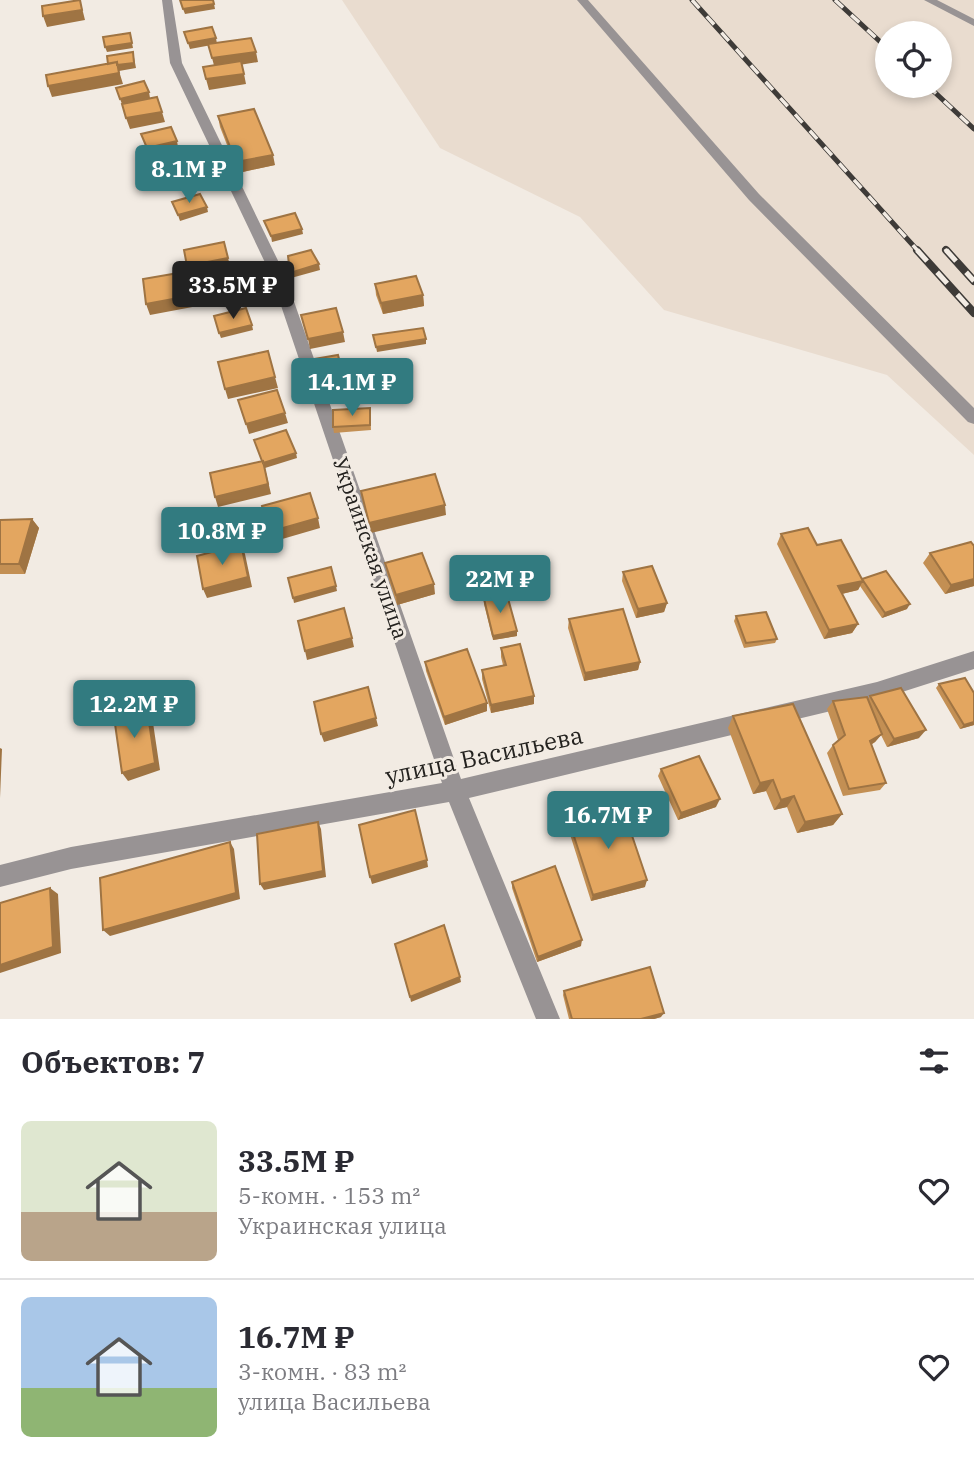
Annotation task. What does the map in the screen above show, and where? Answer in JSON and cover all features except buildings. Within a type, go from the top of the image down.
[{"type":"street","name":"Украинская улица","points":[[167,0],[176,63],[277,273],[454,791],[548,1019]]},
{"type":"street","points":[[582,0],[754,197],[974,418]]},
{"type":"street","points":[[929,0],[974,23]]},
{"type":"street","name":"улица Васильева","points":[[0,876],[71,858],[454,791],[877,691],[974,660]]},
{"type":"shaded area","points":[[342,0],[974,0],[974,455],[887,375],[664,310],[580,217],[440,148]]},
{"type":"railway","points":[[692,0],[919,252]]},
{"type":"railway","points":[[835,0],[875,37]]},
{"type":"railway","points":[[941,98],[974,129]]},
{"type":"railway","points":[[917,250],[974,313]]},
{"type":"railway","points":[[946,250],[974,281]]}]
